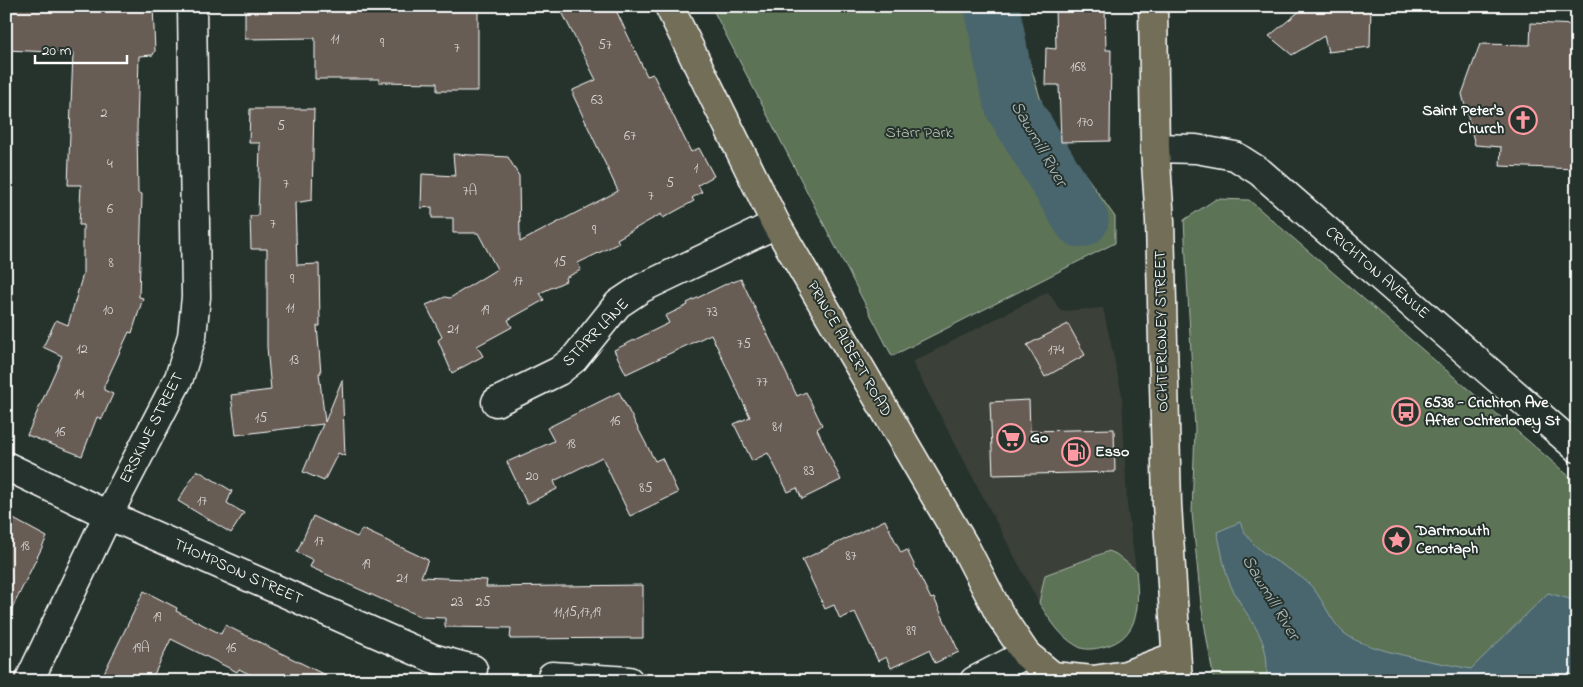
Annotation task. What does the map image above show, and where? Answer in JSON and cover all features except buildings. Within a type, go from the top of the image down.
[{"type":"main road","name":"PRINCE ALBERT ROAD","points":[[669,6],[776,224],[965,547],[1000,615],[1026,654],[1056,678],[1093,680],[1177,669]]},
{"type":"main road","name":"OCHTERLONEY STREET","points":[[1154,6],[1155,148],[1160,221],[1166,504],[1177,669]]},
{"type":"street","name":"ERSKINE STREET","points":[[29,681],[108,515],[179,378],[192,336],[196,297],[192,6]]},
{"type":"street","name":"CRICHTON AVENUE","points":[[1155,148],[1196,149],[1235,156],[1260,172],[1577,448]]},
{"type":"street","name":"STARR LANE","points":[[496,402],[559,371],[574,360],[618,304],[642,288],[776,224]]},
{"type":"street","name":"THOMPSON STREET","points":[[6,466],[108,515],[432,658],[473,669]]},
{"type":"street","points":[[974,681],[1026,654]]},
{"type":"street","points":[[552,676],[629,681]]},
{"type":"shaded area","name":"Esso","points":[[1048,292],[1061,311],[1103,308],[1122,395],[1127,505],[1136,570],[1116,554],[1108,551],[1045,575],[1039,603],[912,362]]},
{"type":"green space","name":"Starr Park","points":[[711,6],[1012,6],[1047,120],[1115,217],[1115,243],[892,356]]},
{"type":"green space","points":[[1216,199],[1249,200],[1577,483],[1577,681],[1214,681],[1201,604],[1192,513],[1195,429],[1184,220]]},
{"type":"green space","points":[[1109,551],[1116,554],[1136,570],[1138,594],[1135,617],[1125,636],[1116,642],[1103,647],[1083,649],[1071,642],[1060,632],[1039,603],[1045,575]]},
{"type":"water","points":[[1240,522],[1252,542],[1268,556],[1312,586],[1338,627],[1344,633],[1369,645],[1404,656],[1471,669],[1548,593],[1577,601],[1577,681],[1266,681],[1266,653],[1258,631],[1229,582],[1217,532]]},
{"type":"waterway","name":"Sawmill River","points":[[992,6],[1006,83],[1013,107],[1081,220]]},
{"type":"place","name":"Saint Peter's Church","points":[[1523,120]]},
{"type":"place","name":"6538 - Crichton Ave After Ochterloney St","points":[[1406,412]]},
{"type":"place","name":"Go","points":[[1011,438]]},
{"type":"place","name":"Esso","points":[[1076,452]]},
{"type":"place","name":"Dartmouth Cenotaph","points":[[1397,540]]}]
